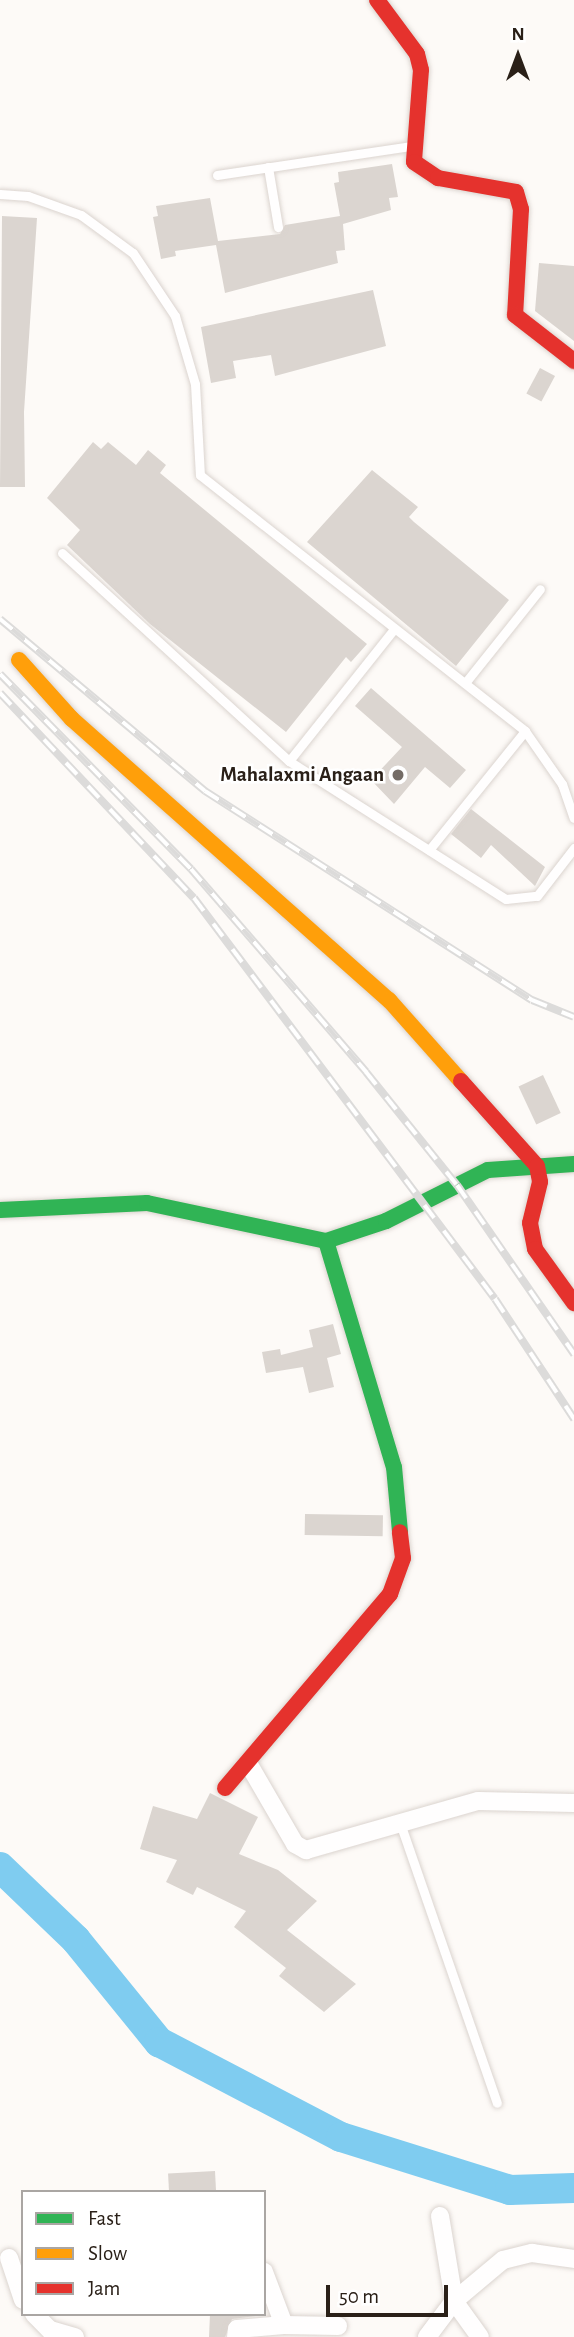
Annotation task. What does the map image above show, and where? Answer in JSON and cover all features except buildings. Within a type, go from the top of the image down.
[{"type":"street","points":[[377,0],[417,54],[421,70],[414,162],[438,178],[516,192],[521,209],[514,316],[574,361]]},
{"type":"street","points":[[19,660],[72,719],[389,1000],[537,1166],[540,1182],[530,1223],[535,1249],[574,1303]]},
{"type":"street","points":[[0,1210],[147,1203],[326,1241],[386,1221],[488,1170],[574,1164]]},
{"type":"street","points":[[225,1788],[390,1594],[403,1558],[394,1467],[326,1241]]},
{"type":"street","points":[[248,1763],[295,1844],[306,1850],[478,1801],[574,1803]]},
{"type":"street","points":[[440,2216],[454,2301],[481,2337]]},
{"type":"street","points":[[427,2337],[454,2301],[513,2256],[574,2259]]},
{"type":"street","points":[[9,2258],[21,2294]]},
{"type":"street","points":[[266,2277],[284,2325]]},
{"type":"street","points":[[36,2316],[50,2330],[75,2337]]},
{"type":"street","points":[[236,2337],[237,2329],[284,2325],[338,2326]]},
{"type":"lane","points":[[217,175],[415,145]]},
{"type":"lane","points":[[268,167],[278,227]]},
{"type":"lane","points":[[0,194],[28,196],[81,215],[133,253],[175,316],[182,338],[195,384],[200,475],[525,731],[562,784],[574,818]]},
{"type":"lane","points":[[62,553],[289,761],[517,902],[537,896],[574,848]]},
{"type":"lane","points":[[465,683],[540,589]]},
{"type":"lane","points":[[289,761],[394,629]]},
{"type":"lane","points":[[429,850],[525,731]]},
{"type":"lane","points":[[400,1823],[498,2103]]},
{"type":"waterway","points":[[0,1867],[76,1940],[159,2042],[341,2137],[510,2190],[574,2188]]},
{"type":"railway","points":[[0,619],[205,791],[532,1000],[574,1017]]},
{"type":"railway","points":[[0,674],[191,869],[366,1072],[457,1185],[574,1354]]},
{"type":"railway","points":[[0,693],[194,898],[495,1299],[574,1419]]},
{"type":"traffic: fast","points":[[0,1210],[147,1203],[326,1241],[386,1221],[488,1170],[574,1164]]},
{"type":"traffic: fast","points":[[326,1241],[394,1467],[400,1532]]},
{"type":"traffic: slow","points":[[19,660],[72,719],[389,1000],[461,1081]]},
{"type":"traffic: jam","points":[[377,0],[417,54],[421,70],[414,162],[438,178],[516,192],[521,209],[515,315],[574,361]]},
{"type":"traffic: jam","points":[[461,1081],[537,1166],[540,1182],[530,1223],[535,1249],[574,1303]]},
{"type":"traffic: jam","points":[[225,1788],[390,1594],[403,1558],[400,1532]]},
{"type":"place","name":"Mahalaxmi Angaan","points":[[398,775]]}]
